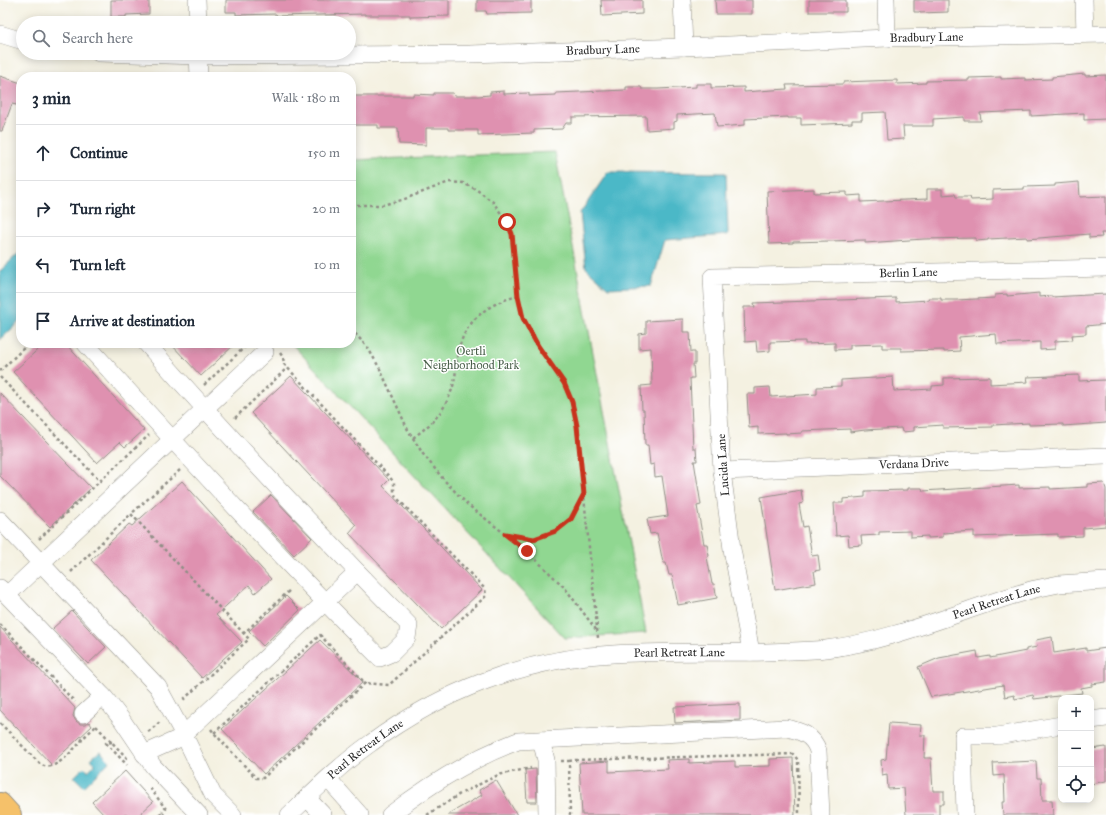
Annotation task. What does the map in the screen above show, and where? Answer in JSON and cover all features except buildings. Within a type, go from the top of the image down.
[{"type":"main road","points":[[0,804],[10,815]]},
{"type":"street","points":[[197,0],[198,16]]},
{"type":"street","points":[[682,0],[684,47]]},
{"type":"street","points":[[886,0],[887,38]]},
{"type":"street","points":[[1084,0],[1085,34]]},
{"type":"street","points":[[0,34],[16,39]]},
{"type":"street","name":"Bradbury Lane","points":[[356,54],[470,54],[684,47],[887,38],[1106,34]]},
{"type":"street","points":[[198,60],[199,72]]},
{"type":"street","name":"Berlin Lane","points":[[712,277],[1106,268]]},
{"type":"street","name":"Lucida Lane","points":[[712,277],[722,471],[732,549],[750,652]]},
{"type":"street","points":[[89,348],[172,440],[324,602],[380,658],[392,653],[407,638],[409,625],[357,572],[205,409],[150,348]]},
{"type":"street","points":[[199,815],[153,766],[138,759],[122,720],[103,696],[3,592],[41,563],[205,409],[272,352]]},
{"type":"street","name":"Verdana Drive","points":[[722,471],[1106,456]]},
{"type":"street","points":[[0,520],[158,687],[184,735],[213,795],[233,815]]},
{"type":"street","points":[[138,759],[184,735],[357,572]]},
{"type":"street","name":"Pearl Retreat Lane","points":[[289,815],[351,758],[417,713],[472,686],[506,674],[556,661],[611,654],[750,652],[827,649],[901,631],[1035,589],[1058,584],[1106,581]]},
{"type":"street","points":[[84,713],[103,696]]},
{"type":"street","points":[[1094,720],[1106,718]]},
{"type":"street","points":[[965,815],[963,736],[997,736],[1058,726]]},
{"type":"street","points":[[390,815],[411,798],[443,777],[495,750],[518,741],[786,728],[798,730],[812,738],[816,744],[818,751],[821,815]]},
{"type":"street","points":[[541,740],[546,760],[547,815]]},
{"type":"street","points":[[328,779],[360,815]]},
{"type":"street","points":[[307,798],[323,815]]},
{"type":"path","points":[[356,205],[382,205],[402,200],[449,182],[463,183],[477,190],[493,202],[507,222],[512,234],[518,296],[523,318],[538,346],[564,383],[572,402],[577,426],[598,638]]},
{"type":"path","points":[[413,438],[434,421],[445,405],[455,380],[458,352],[461,341],[468,328],[481,312],[492,304],[506,298],[518,296]]},
{"type":"path","points":[[356,335],[368,348],[380,369],[413,438],[423,454],[444,480],[468,505],[527,551],[565,588],[598,632]]},
{"type":"path","points":[[0,371],[25,348]]},
{"type":"path","points":[[201,388],[244,348]]},
{"type":"path","points":[[214,733],[320,635],[365,683],[389,685],[486,596],[485,589],[396,497],[394,492],[394,482],[287,368],[284,364],[283,357],[272,352]]},
{"type":"path","points":[[233,420],[287,368]]},
{"type":"path","points":[[0,377],[100,481]]},
{"type":"path","points":[[36,542],[150,434]]},
{"type":"path","points":[[68,574],[181,468]]},
{"type":"path","points":[[505,534],[534,539],[556,531],[571,519],[584,494]]},
{"type":"path","points":[[131,514],[248,639],[179,705]]},
{"type":"path","points":[[243,634],[292,587]]},
{"type":"path","points":[[0,624],[112,742],[138,759]]},
{"type":"path","points":[[207,724],[256,778],[263,778],[365,683]]},
{"type":"path","points":[[145,735],[163,720]]},
{"type":"path","points":[[0,723],[40,764],[47,768],[55,766],[96,726]]},
{"type":"path","points":[[119,742],[106,743],[127,765]]},
{"type":"path","points":[[557,761],[583,759],[793,754],[798,760],[799,815]]},
{"type":"path","points":[[569,761],[570,815]]},
{"type":"path","points":[[427,815],[460,794],[498,775],[535,768]]},
{"type":"path","points":[[149,786],[166,809],[163,814],[159,815]]},
{"type":"green space","name":"Oertli Neighborhood Park","points":[[555,152],[646,633],[565,638],[296,348],[356,348],[356,160]]},
{"type":"water","points":[[608,172],[726,173],[728,235],[665,240],[651,286],[608,288],[586,268],[580,213]]},
{"type":"water","points":[[16,256],[16,325],[0,340],[0,271]]},
{"type":"water","points":[[100,751],[110,761],[84,787],[74,777],[84,767],[88,771],[95,764],[91,759]]},
{"type":"route","points":[[507,222],[512,234],[518,296],[523,318],[538,346],[564,383],[572,402],[577,426],[584,494],[571,519],[556,531],[534,539],[505,534],[527,551]]}]
